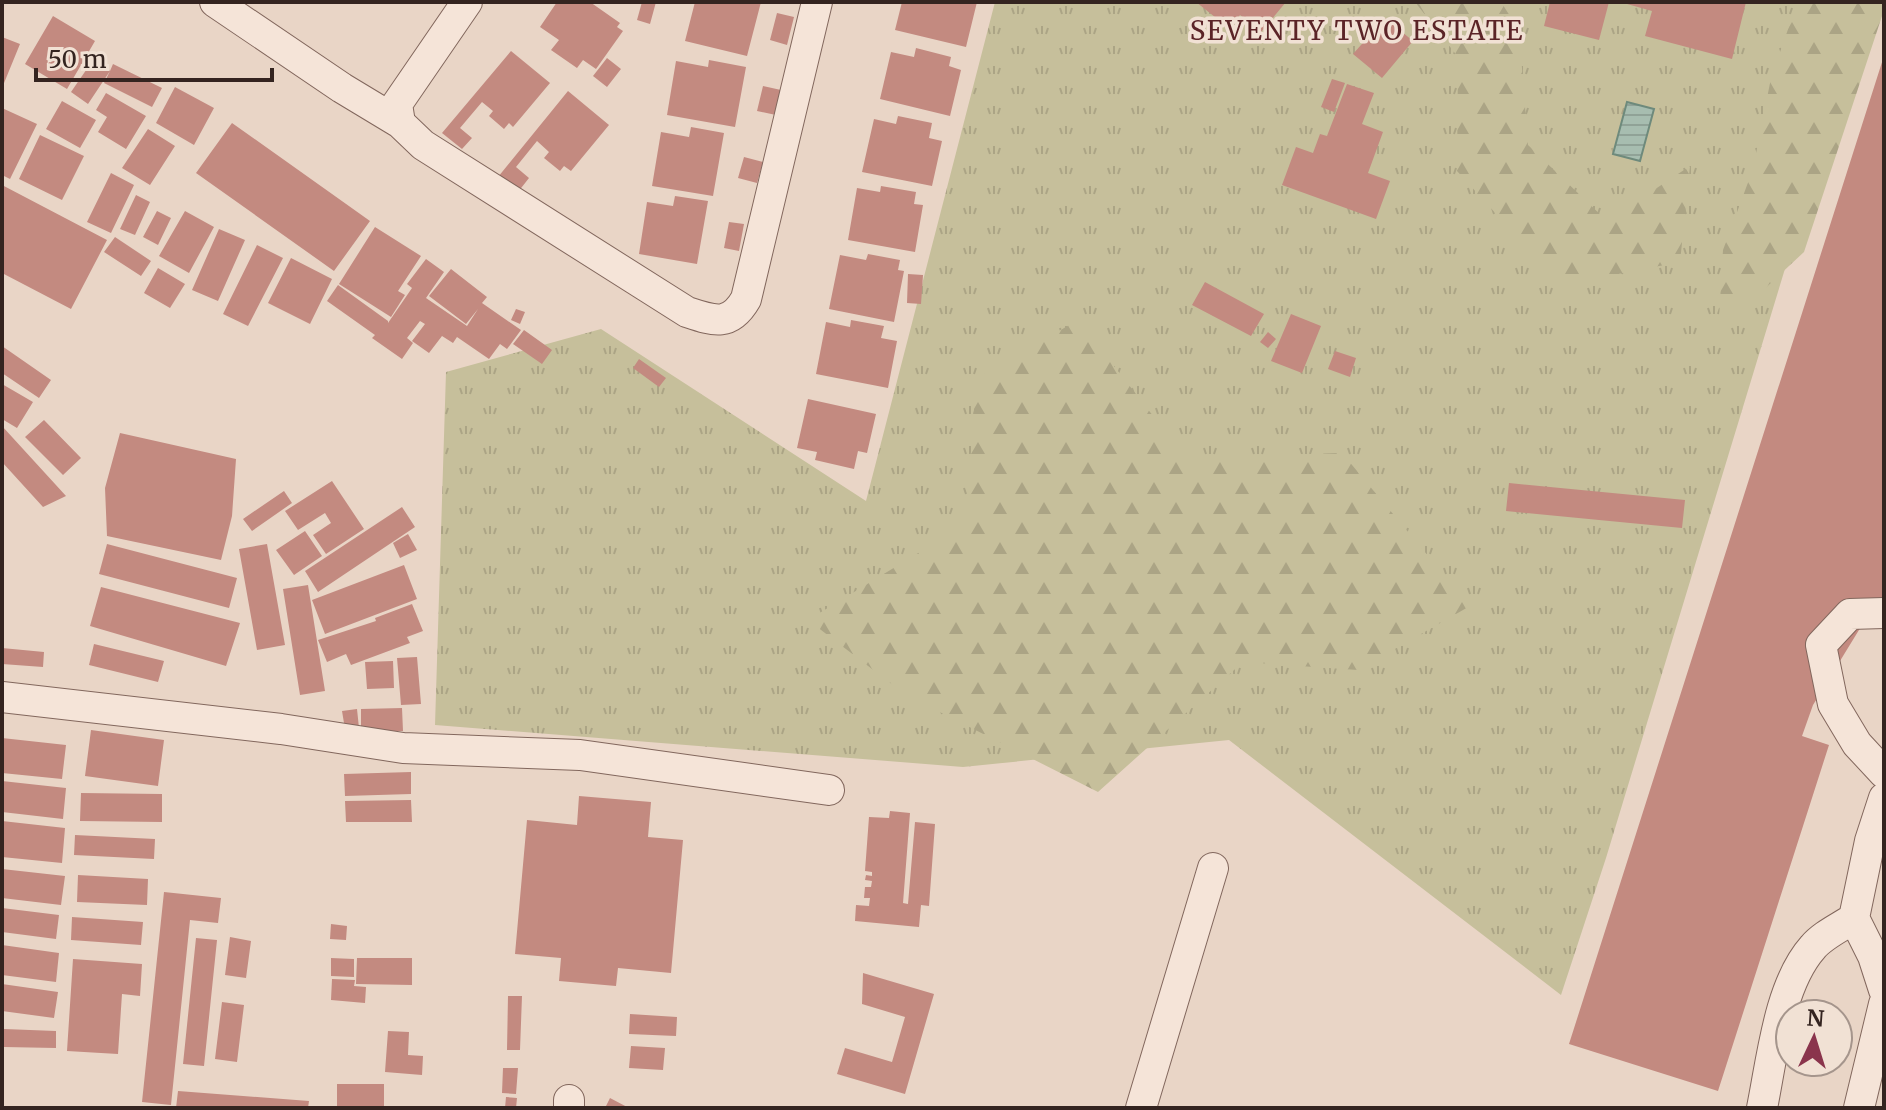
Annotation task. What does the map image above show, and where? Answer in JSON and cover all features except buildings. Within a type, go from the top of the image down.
[{"type":"street","points":[[215,2],[342,88],[400,123],[423,145],[687,312],[711,320],[728,319],[738,314],[749,290],[817,2]]},
{"type":"street","points":[[400,123],[397,104],[467,2]]},
{"type":"street","points":[[1884,613],[1850,614],[1821,645],[1833,704],[1857,744],[1884,773]]},
{"type":"street","points":[[2,697],[281,729],[403,748],[580,755],[829,790]]},
{"type":"street","points":[[1762,1108],[1779,1027],[1795,972],[1814,945],[1854,918],[1873,886],[1870,841],[1884,798]]},
{"type":"street","points":[[1141,1108],[1213,868]]},
{"type":"street","points":[[1854,918],[1873,956],[1884,990]]},
{"type":"street","points":[[1859,1108],[1884,1004]]},
{"type":"green space","points":[[995,2],[1866,2],[1606,858],[1561,995],[1229,740],[963,767],[435,725],[446,372],[601,329],[866,501]]},
{"type":"green space","points":[[1415,2],[1501,2],[1519,30],[1528,145],[1607,221],[1690,166],[1680,262],[1561,285],[1457,171],[1458,57]]},
{"type":"green space","points":[[1803,2],[1884,2],[1884,10],[1804,252],[1758,295],[1719,319],[1723,250],[1753,169],[1771,78],[1794,12]]},
{"type":"green space","points":[[1078,320],[1186,458],[1342,453],[1470,606],[1358,670],[1243,662],[1098,792],[906,695],[808,620],[966,524],[976,379]]},
{"type":"shaded area","points":[[1627,102],[1654,109],[1640,161],[1613,154]]},
{"type":"district","name":"SEVENTY TWO ESTATE","points":[[1357,31]]}]
